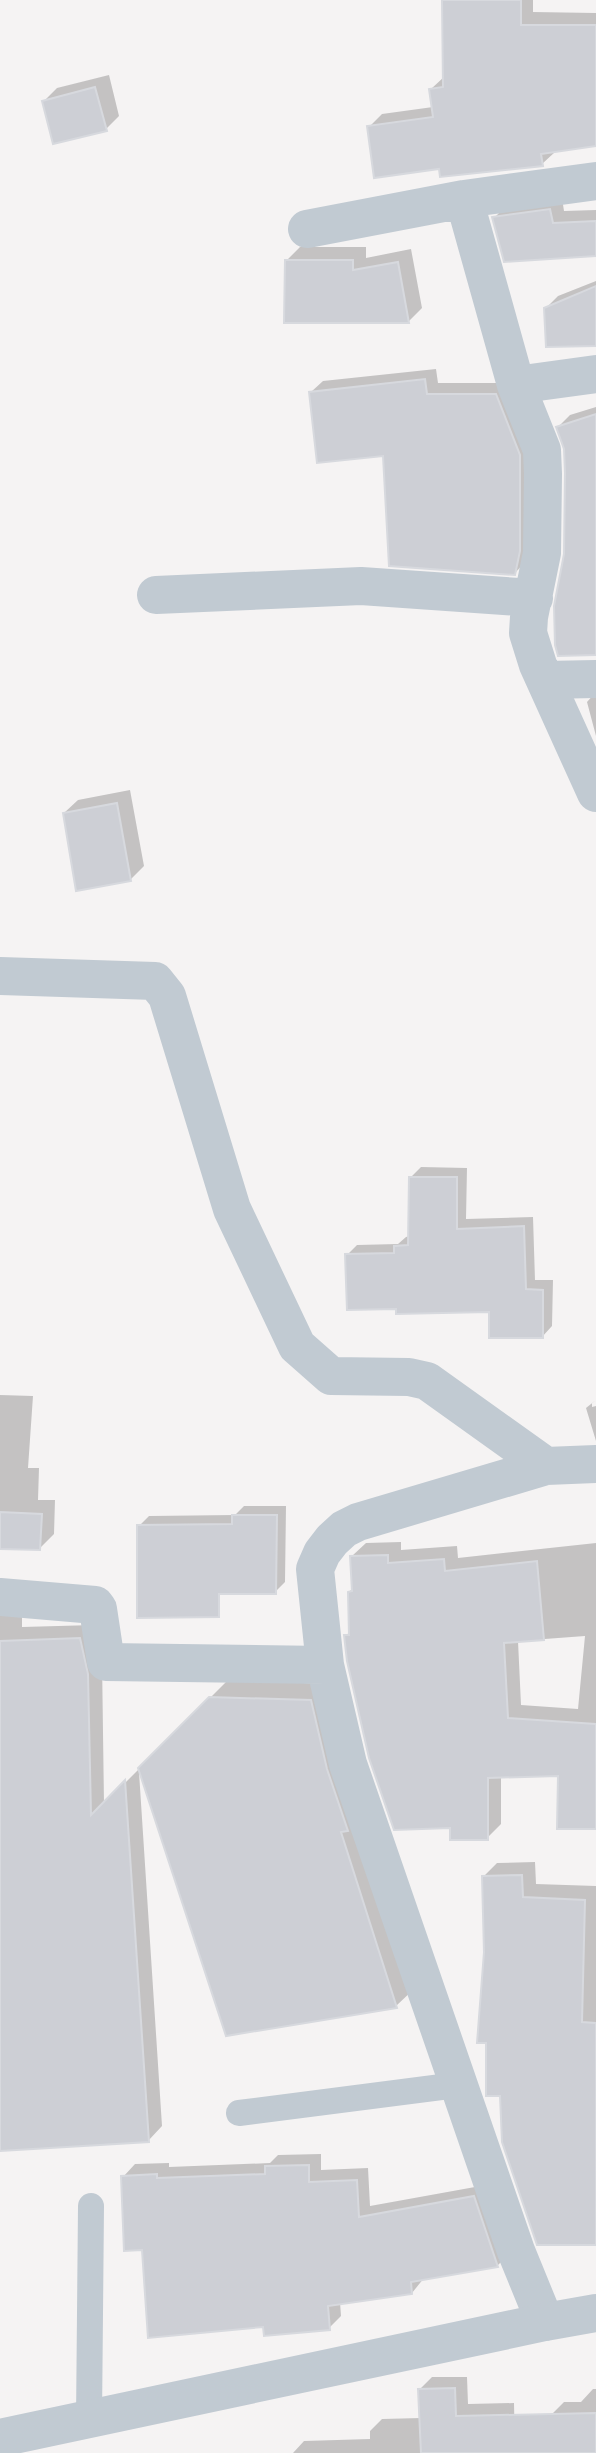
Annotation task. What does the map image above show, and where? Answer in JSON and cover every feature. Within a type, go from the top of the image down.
[{"type":"street","points":[[307,229],[464,199],[596,181]]},
{"type":"street","points":[[464,199],[516,385],[542,450],[542,553],[528,634],[545,680],[596,793]]},
{"type":"street","points":[[516,385],[596,374]]},
{"type":"street","points":[[156,594],[360,586],[534,598]]},
{"type":"street","points":[[545,680],[596,679]]},
{"type":"street","points":[[0,976],[155,981],[167,996],[232,1209],[297,1346],[331,1377],[409,1377],[427,1381],[547,1466]]},
{"type":"street","points":[[545,2322],[516,2252],[457,2085],[348,1764],[326,1665],[315,1569],[322,1553],[344,1529],[358,1522],[547,1466],[596,1464]]},
{"type":"street","points":[[0,1597],[94,1605],[98,1609],[106,1662],[326,1665]]},
{"type":"street","points":[[0,2438],[596,2313]]},
{"type":"lane","points":[[239,2113],[457,2085]]},
{"type":"lane","points":[[89,2420],[91,2206]]},
{"type":"building","points":[[442,0],[521,0],[521,25],[596,25],[596,146],[541,154],[543,166],[440,177],[439,169],[374,178],[367,126],[433,117],[429,89],[443,87]]},
{"type":"building","points":[[95,87],[107,131],[53,144],[42,101]]},
{"type":"building","points":[[550,209],[553,223],[596,221],[596,256],[504,262],[492,217]]},
{"type":"building","points":[[285,260],[353,260],[353,270],[398,262],[409,323],[284,323]]},
{"type":"building","points":[[596,286],[596,346],[546,347],[544,308]]},
{"type":"building","points":[[425,379],[427,394],[496,394],[520,455],[520,551],[515,575],[389,566],[383,456],[317,463],[309,392]]},
{"type":"building","points":[[596,414],[596,655],[558,656],[555,645],[554,606],[564,554],[565,473],[564,449],[556,427]]},
{"type":"building","points":[[117,803],[131,881],[76,891],[63,813]]},
{"type":"building","points":[[409,1177],[457,1177],[457,1229],[524,1226],[526,1289],[543,1290],[543,1338],[489,1338],[489,1312],[396,1314],[396,1309],[347,1310],[345,1254],[394,1253],[394,1246],[408,1245]]},
{"type":"building","points":[[0,1512],[42,1514],[40,1550],[0,1549]]},
{"type":"building","points":[[232,1515],[277,1515],[276,1594],[219,1594],[219,1617],[137,1618],[137,1525],[232,1524]]},
{"type":"building","points":[[388,1555],[388,1563],[444,1559],[445,1571],[537,1561],[544,1640],[504,1643],[508,1718],[596,1724],[596,1829],[557,1829],[558,1776],[488,1778],[488,1840],[450,1840],[450,1828],[394,1830],[369,1758],[347,1661],[344,1635],[349,1635],[348,1592],[352,1591],[350,1556]]},
{"type":"building","points":[[80,1638],[88,1674],[91,1815],[125,1780],[149,2142],[0,2151],[0,1641]]},
{"type":"building","points":[[209,1697],[311,1700],[327,1769],[348,1831],[341,1832],[397,2008],[226,2036],[138,1768]]},
{"type":"building","points":[[522,1875],[523,1897],[585,1900],[582,2022],[596,2023],[596,2245],[537,2245],[502,2142],[500,2096],[486,2096],[486,2043],[477,2043],[484,1952],[482,1876]]},
{"type":"building","points":[[309,2165],[309,2182],[357,2180],[359,2217],[474,2196],[498,2267],[411,2282],[412,2294],[328,2306],[330,2330],[264,2336],[263,2327],[148,2338],[142,2250],[124,2251],[121,2176],[157,2174],[157,2178],[265,2174],[265,2166]]},
{"type":"building","points":[[455,2388],[456,2416],[596,2413],[596,2453],[421,2453],[418,2389]]}]
